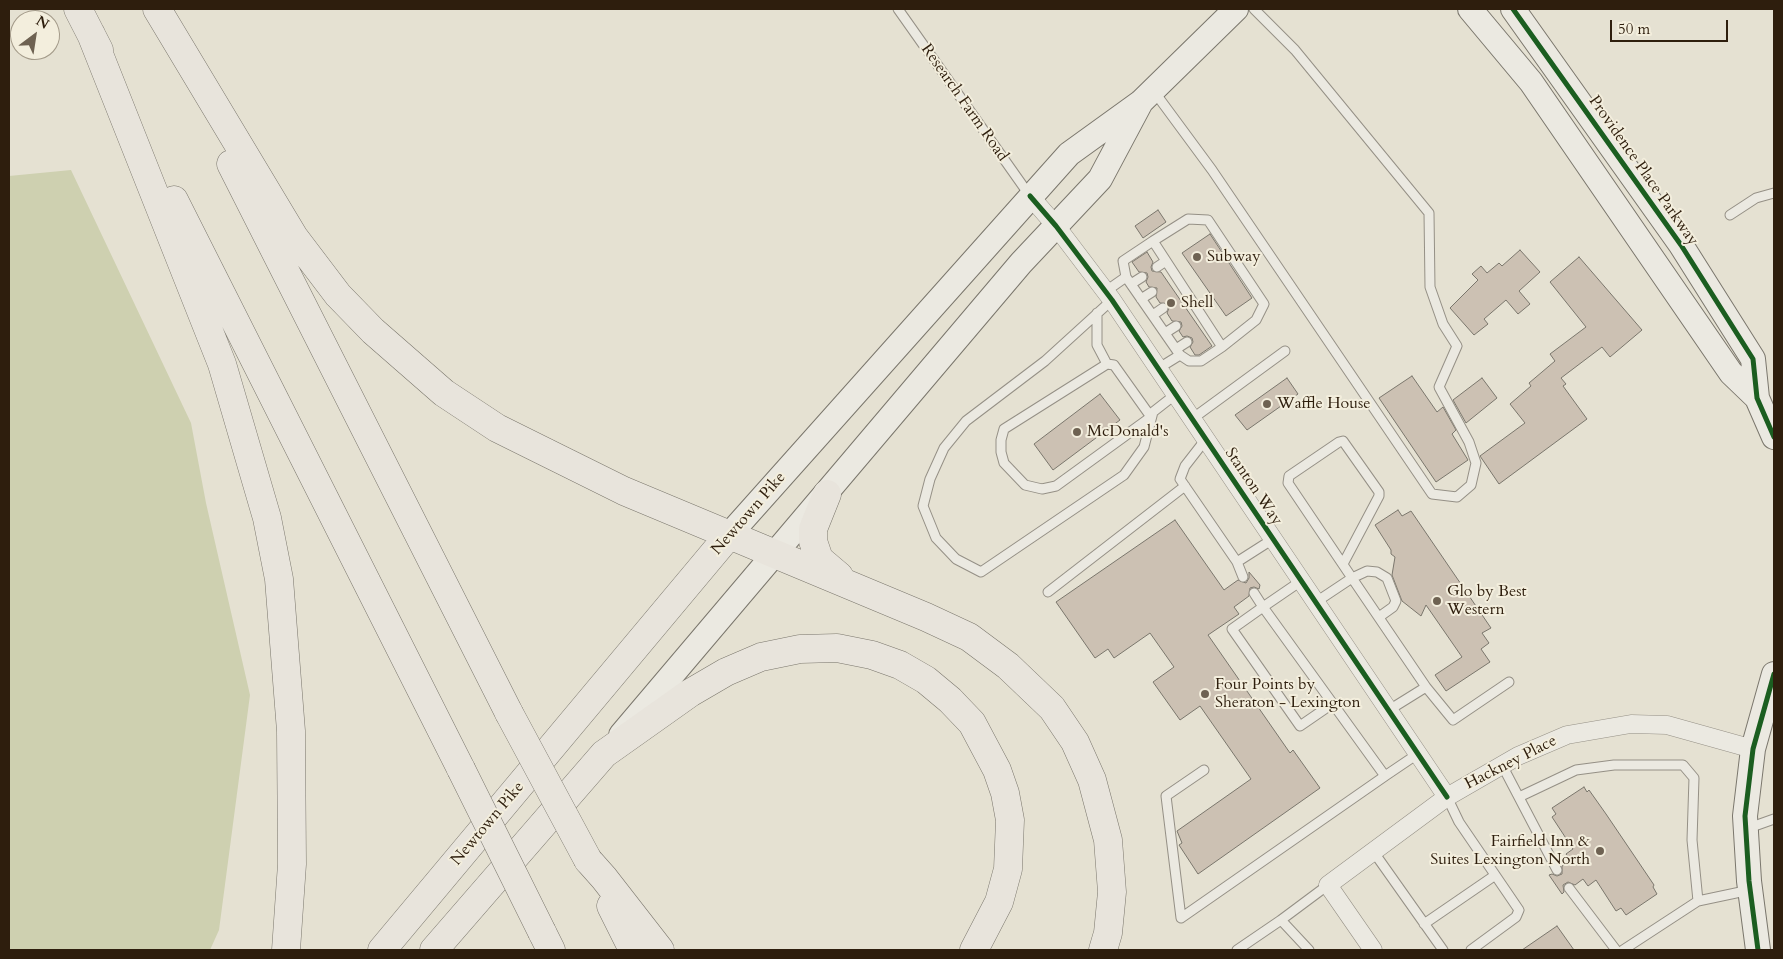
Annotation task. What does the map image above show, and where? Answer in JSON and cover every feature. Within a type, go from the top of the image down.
[{"type":"highway","points":[[78,9],[546,941]]},
{"type":"highway","points":[[152,9],[509,713],[588,860],[633,950]]},
{"type":"highway","points":[[157,9],[294,237],[338,295],[372,331],[444,393],[496,428],[624,491],[852,585],[968,637],[1008,666],[1052,708],[1076,742],[1092,780],[1108,840],[1112,892],[1108,933],[1103,950]]},
{"type":"highway","points":[[91,34],[222,364],[267,518],[280,579],[291,731],[292,864],[287,911],[286,950]]},
{"type":"highway","points":[[827,494],[813,529],[815,551],[819,560],[828,569],[852,585]]},
{"type":"highway","name":"Newtown Pike","points":[[382,950],[729,535]]},
{"type":"highway","points":[[604,754],[690,693],[726,672],[761,657],[800,649],[837,648],[872,655],[900,665],[932,685],[972,723],[997,770],[1006,793],[1010,820],[1008,869],[999,902],[974,950]]},
{"type":"highway","name":"Newtown Pike","points":[[434,950],[604,754]]},
{"type":"highway","points":[[588,860],[660,950]]},
{"type":"highway","points":[[276,950],[287,911]]},
{"type":"main road","name":"Newtown Pike","points":[[729,535],[1069,154],[1147,96],[1236,9]]},
{"type":"main road","name":"Providence Place Parkway","points":[[1470,9],[1531,82],[1731,373],[1764,400]]},
{"type":"main road","name":"Providence Place Parkway","points":[[1513,9],[1681,246],[1753,359],[1774,436]]},
{"type":"main road","name":"Newtown Pike","points":[[604,754],[776,555],[1021,263],[1100,179],[1147,96]]},
{"type":"main road","points":[[1758,950],[1750,890],[1746,829],[1753,749],[1774,674]]},
{"type":"street","name":"Stanton Way","points":[[1030,196],[1056,226],[1109,295],[1447,796]]},
{"type":"street","name":"Hackney Place","points":[[1447,796],[1502,765],[1567,735],[1631,724],[1667,725],[1753,749]]},
{"type":"street","points":[[1373,950],[1328,885],[1447,796]]},
{"type":"lane","name":"Research Farm Road","points":[[898,9],[1030,196]]},
{"type":"lane","points":[[1147,96],[1212,170],[1432,494],[1457,497],[1471,485],[1476,463],[1469,442],[1439,388],[1457,346],[1443,324],[1430,287],[1429,213],[1295,50],[1254,9]]},
{"type":"lane","points":[[1730,215],[1756,198],[1774,193]]},
{"type":"lane","points":[[1188,219],[1208,220],[1264,304],[1256,320],[1222,347],[1201,360],[1189,361],[1178,352],[1128,281],[1123,261],[1153,241],[1188,219]]},
{"type":"lane","points":[[1153,241],[1187,293],[1195,313],[1206,330],[1222,347]]},
{"type":"lane","points":[[1157,267],[1166,261]]},
{"type":"lane","points":[[1167,282],[1176,276]]},
{"type":"lane","points":[[1142,277],[1128,281],[1109,295],[1097,313],[1045,361],[966,421],[944,448],[930,479],[924,506],[936,538],[956,559],[981,572],[1124,476],[1144,447],[1153,412],[1176,394]]},
{"type":"lane","points":[[1141,299],[1152,292]]},
{"type":"lane","points":[[1178,298],[1187,293]]},
{"type":"lane","points":[[1153,316],[1164,308]]},
{"type":"lane","points":[[1097,313],[1097,345],[1107,364]]},
{"type":"lane","points":[[1165,333],[1176,326]]},
{"type":"lane","points":[[1158,368],[1187,342]]},
{"type":"lane","points":[[1192,419],[1285,351]]},
{"type":"lane","points":[[1107,364],[1114,365],[1151,417],[1056,486],[1033,489],[1024,485],[1004,463],[1001,452],[1000,440],[1004,429],[1107,364]]},
{"type":"lane","points":[[1206,439],[1185,466],[1180,479],[1237,562],[1243,577]]},
{"type":"lane","points":[[1343,564],[1378,501],[1379,492],[1343,441],[1289,476],[1288,482],[1352,578],[1426,687],[1453,720],[1509,682]]},
{"type":"lane","points":[[1048,592],[1185,486]]},
{"type":"lane","points":[[1237,562],[1273,539]]},
{"type":"lane","points":[[1316,602],[1352,578],[1367,571],[1377,572],[1387,578],[1396,601],[1393,607],[1379,617]]},
{"type":"lane","points":[[1301,581],[1232,629],[1300,726],[1332,704]]},
{"type":"lane","points":[[1254,593],[1385,776]]},
{"type":"lane","points":[[1390,710],[1426,687]]},
{"type":"lane","points":[[1204,770],[1166,796],[1181,918],[1419,753]]},
{"type":"lane","points":[[1518,797],[1576,770],[1614,765],[1684,764],[1694,778],[1692,840],[1698,901]]},
{"type":"lane","points":[[1502,765],[1557,870]]},
{"type":"lane","points":[[1447,796],[1460,822],[1494,876],[1519,910],[1516,917],[1471,950]]},
{"type":"lane","points":[[1746,829],[1774,820]]},
{"type":"lane","points":[[1373,851],[1443,950]]},
{"type":"lane","points":[[1424,924],[1494,876]]},
{"type":"lane","points":[[1237,950],[1328,885]]},
{"type":"lane","points":[[1570,888],[1616,950]]},
{"type":"lane","points":[[1623,950],[1698,901],[1750,890]]},
{"type":"lane","points":[[1281,920],[1309,950]]},
{"type":"green space","points":[[71,170],[191,423],[206,503],[250,695],[219,930],[210,950],[9,950],[9,176]]},
{"type":"building","points":[[1158,210],[1166,222],[1143,238],[1135,226]]},
{"type":"building","points":[[1210,234],[1252,298],[1226,316],[1182,253]]},
{"type":"building","points":[[1520,250],[1540,272],[1519,291],[1530,304],[1518,314],[1506,300],[1484,319],[1488,324],[1474,335],[1450,308],[1478,280],[1472,274],[1481,266],[1487,273],[1499,263],[1502,266]]},
{"type":"building","name":"Shell","points":[[1147,252],[1153,262],[1152,271],[1161,272],[1212,346],[1199,355],[1195,355],[1190,347],[1193,342],[1192,338],[1183,337],[1179,331],[1182,326],[1181,322],[1172,321],[1167,313],[1168,304],[1160,303],[1156,297],[1157,288],[1149,287],[1146,282],[1147,273],[1139,272],[1132,262]]},
{"type":"building","points":[[1579,257],[1642,330],[1610,357],[1602,347],[1561,378],[1566,384],[1563,386],[1587,419],[1499,484],[1480,456],[1525,423],[1510,404],[1531,386],[1529,383],[1555,361],[1550,354],[1586,327],[1550,282]]},
{"type":"building","points":[[1412,376],[1437,412],[1443,407],[1456,430],[1452,434],[1468,460],[1436,482],[1379,398]]},
{"type":"building","name":"Waffle House","points":[[1287,378],[1298,394],[1247,430],[1235,415]]},
{"type":"building","points":[[1482,378],[1497,398],[1466,423],[1453,400]]},
{"type":"building","name":"McDonald's","points":[[1100,394],[1120,420],[1053,470],[1034,444]]},
{"type":"building","name":"Glo by Best Western","points":[[1398,510],[1402,516],[1411,511],[1491,628],[1482,633],[1489,643],[1481,649],[1490,662],[1446,691],[1435,675],[1462,657],[1426,605],[1421,616],[1402,601],[1392,575],[1395,557],[1391,554],[1391,550],[1375,525]]},
{"type":"building","name":"Four Points by Sheraton - Lexington","points":[[1175,520],[1224,590],[1238,580],[1246,583],[1249,578],[1249,572],[1260,585],[1259,589],[1250,588],[1249,596],[1234,607],[1239,614],[1208,635],[1290,753],[1293,750],[1320,788],[1198,874],[1179,845],[1182,843],[1177,831],[1251,779],[1200,706],[1180,720],[1153,682],[1174,667],[1150,633],[1114,658],[1108,649],[1095,658],[1056,602]]},
{"type":"building","name":"Fairfield Inn & Suites Lexington North","points":[[1584,787],[1587,792],[1589,790],[1606,814],[1654,885],[1653,887],[1657,894],[1626,915],[1621,908],[1616,911],[1596,880],[1588,886],[1583,879],[1575,885],[1568,882],[1563,885],[1564,892],[1562,894],[1549,875],[1557,876],[1562,874],[1562,866],[1571,861],[1566,854],[1573,849],[1552,817],[1556,814],[1552,808]]},
{"type":"building","points":[[1557,926],[1574,950],[1522,950]]},
{"type":"cycle path","points":[[1513,9],[1681,245],[1753,359],[1757,398],[1774,437]]},
{"type":"cycle path","points":[[1030,196],[1056,226],[1112,300],[1447,797]]},
{"type":"cycle path","points":[[1758,950],[1749,881],[1745,816],[1753,749],[1774,674]]},
{"type":"place","name":"Subway","points":[[1197,257]]},
{"type":"place","name":"Shell","points":[[1171,303]]},
{"type":"place","name":"Waffle House","points":[[1267,404]]},
{"type":"place","name":"McDonald's","points":[[1077,432]]},
{"type":"place","name":"Glo by Best Western","points":[[1437,601]]},
{"type":"place","name":"Four Points by Sheraton - Lexington","points":[[1205,694]]},
{"type":"place","name":"Fairfield Inn & Suites Lexington North","points":[[1600,851]]}]
